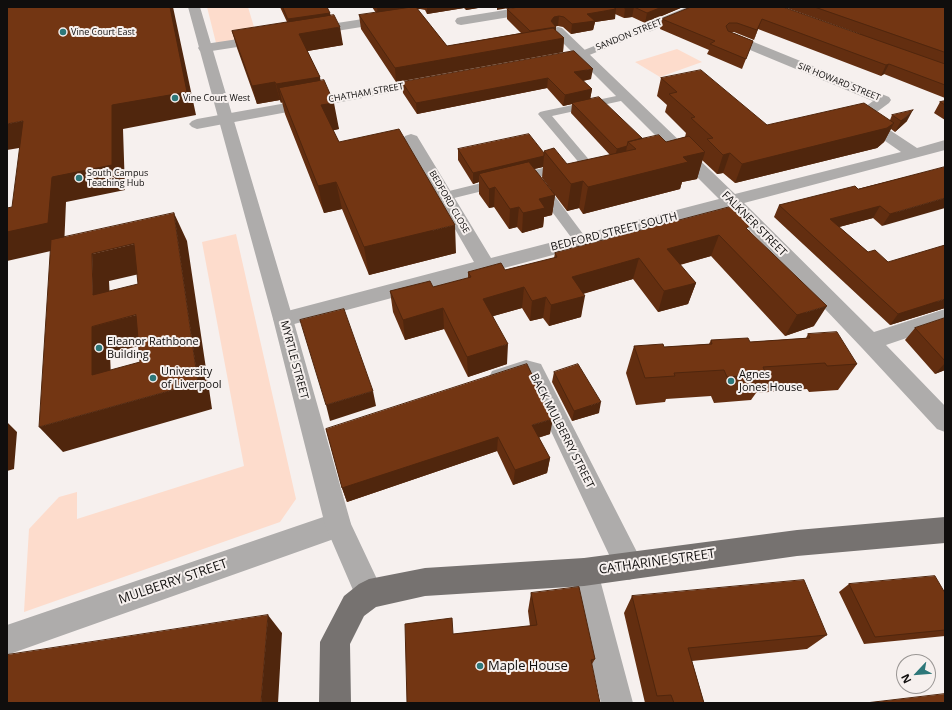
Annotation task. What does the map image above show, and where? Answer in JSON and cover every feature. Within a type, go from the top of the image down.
[{"type":"main road","name":"CATHARINE STREET","points":[[368,594],[425,582],[584,572],[797,543],[945,530]]},
{"type":"main road","points":[[336,703],[335,642],[354,606],[368,594]]},
{"type":"street","name":"MYRTLE STREET","points":[[194,7],[283,319],[326,434],[338,525],[368,594]]},
{"type":"street","name":"SANDON STREET","points":[[583,54],[697,7]]},
{"type":"street","points":[[461,21],[532,8],[546,19]]},
{"type":"street","points":[[298,33],[398,17]]},
{"type":"street","name":"FALKNER STREET","points":[[558,31],[626,97],[673,151],[733,202],[870,342],[945,422]]},
{"type":"street","points":[[205,48],[278,36]]},
{"type":"street","name":"SIR HOWARD STREET","points":[[730,37],[884,100],[860,117],[914,153]]},
{"type":"street","points":[[568,57],[583,54]]},
{"type":"street","name":"CHATHAM STREET","points":[[197,124],[446,79]]},
{"type":"street","points":[[446,196],[531,175],[590,164],[544,114],[626,97]]},
{"type":"street","name":"BEDFORD CLOSE","points":[[411,138],[486,265]]},
{"type":"street","name":"BEDFORD STREET SOUTH","points":[[283,319],[733,202],[945,144]]},
{"type":"street","points":[[531,175],[581,241]]},
{"type":"street","points":[[870,342],[945,317]]},
{"type":"street","name":"BACK MULBERRY STREET","points":[[482,383],[526,368],[534,370],[629,566]]},
{"type":"street","name":"MULBERRY STREET","points":[[7,640],[338,525]]},
{"type":"street","points":[[584,572],[617,703]]},
{"type":"shaded area","points":[[207,7],[248,7],[257,37],[216,43]]},
{"type":"shaded area","points":[[677,49],[702,62],[660,77],[635,62]]},
{"type":"shaded area","points":[[236,234],[296,499],[280,522],[24,612],[29,529],[59,497],[77,492],[77,519],[244,466],[202,242]]},
{"type":"building","points":[[7,7],[170,7],[187,92],[112,105],[112,165],[52,177],[48,223],[7,232],[7,208],[12,207],[23,121],[7,124]]},
{"type":"building","points":[[283,7],[327,7],[330,13],[288,19]]},
{"type":"building","points":[[416,7],[447,46],[553,28],[564,38],[395,68],[359,15]]},
{"type":"building","points":[[520,7],[613,7],[616,9],[587,14],[595,21],[572,24],[564,17],[554,17],[551,21],[556,27],[530,31],[507,9]]},
{"type":"building","points":[[634,7],[662,7],[647,13]]},
{"type":"building","points":[[691,7],[783,7],[945,64],[945,85],[889,64],[886,65],[762,19],[757,30],[737,23],[729,23],[726,26],[728,31],[753,41],[746,59],[710,44],[715,41],[662,19]]},
{"type":"building","points":[[815,7],[945,7],[945,52]]},
{"type":"building","points":[[334,15],[340,27],[299,34],[320,77],[252,86],[232,31]]},
{"type":"building","points":[[574,51],[593,69],[574,72],[592,89],[565,95],[548,78],[416,103],[402,82]]},
{"type":"building","points":[[701,70],[767,125],[864,103],[894,123],[887,128],[742,164],[730,153],[723,155],[707,139],[713,138],[691,118],[695,117],[669,94],[677,92],[661,78]]},
{"type":"building","points":[[324,80],[334,103],[321,105],[339,142],[399,129],[455,225],[364,247],[336,182],[318,186],[279,88]]},
{"type":"building","points":[[599,97],[642,138],[628,142],[627,146],[617,149],[572,103]]},
{"type":"building","points":[[913,110],[901,121],[892,115]]},
{"type":"building","points":[[529,134],[544,153],[544,156],[473,173],[458,149]]},
{"type":"building","points":[[659,135],[666,142],[689,136],[705,152],[683,157],[688,162],[588,187],[583,181],[571,184],[544,151],[554,148],[567,164],[636,149],[628,142]]},
{"type":"building","points":[[529,162],[555,195],[539,199],[545,208],[523,213],[519,207],[510,209],[495,187],[489,189],[479,174]]},
{"type":"building","points":[[945,167],[945,198],[890,214],[880,206],[830,219],[868,252],[875,250],[888,262],[945,245],[945,299],[898,314],[779,205],[855,186],[858,189]]},
{"type":"building","points":[[730,207],[750,226],[746,228],[827,306],[797,315],[719,235],[667,249],[696,283],[664,291],[639,258],[572,277],[585,296],[551,305],[546,297],[532,301],[524,287],[483,299],[508,344],[467,357],[443,308],[403,320],[390,291],[430,281],[433,287],[471,277],[468,272],[501,263],[505,270],[557,257],[555,253]]},
{"type":"building","points":[[174,213],[198,383],[39,427],[51,240]],"holes":[[[134,244],[138,284],[93,295],[92,254]],[[136,315],[140,362],[92,375],[92,327]]]},
{"type":"building","points":[[344,309],[373,391],[326,405],[300,320]]},
{"type":"building","points":[[945,318],[945,361],[915,328]]},
{"type":"building","points":[[837,332],[857,364],[827,366],[825,363],[763,367],[766,374],[727,377],[724,370],[674,373],[675,376],[645,378],[634,346],[663,344],[664,347],[712,344],[711,340],[748,338],[750,342],[810,338],[808,334]]},
{"type":"building","points":[[527,364],[553,419],[532,425],[550,458],[515,470],[498,437],[342,488],[326,429]]},
{"type":"building","points":[[578,364],[601,402],[574,411],[554,372]]},
{"type":"building","points":[[935,576],[945,593],[945,630],[875,637],[849,584]]},
{"type":"building","points":[[804,580],[827,635],[688,648],[704,703],[674,703],[671,695],[657,696],[632,596]]},
{"type":"building","points":[[579,587],[595,659],[591,660],[600,703],[407,703],[405,624],[452,618],[453,634],[537,625],[531,593]]},
{"type":"building","points":[[268,615],[261,703],[7,703],[7,655]]},
{"type":"building","points":[[945,694],[945,703],[866,703]]},
{"type":"place","name":"Vine Court East","points":[[63,32]]},
{"type":"place","name":"Vine Court West","points":[[175,98]]},
{"type":"place","name":"South Campus Teaching Hub","points":[[79,178]]},
{"type":"place","name":"Eleanor Rathbone Building","points":[[99,348]]},
{"type":"place","name":"University of Liverpool","points":[[153,378]]},
{"type":"place","name":"Agnes Jones House","points":[[731,381]]},
{"type":"place","name":"Maple House","points":[[480,666]]}]
